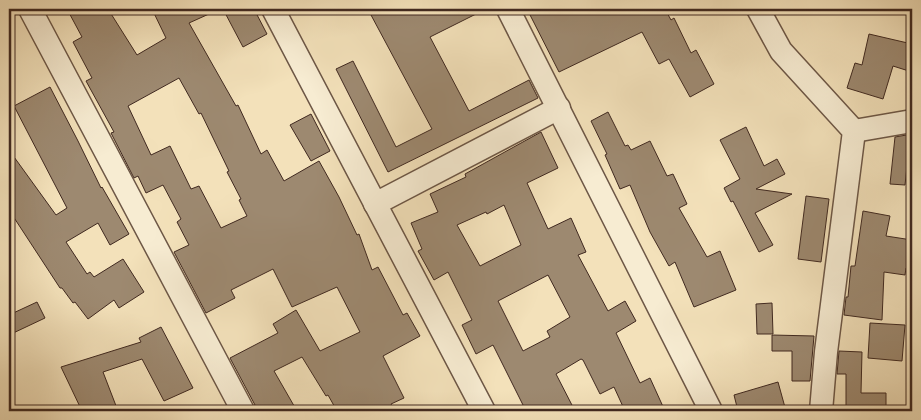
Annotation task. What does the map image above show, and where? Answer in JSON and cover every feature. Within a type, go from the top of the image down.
[{"type":"street","points":[[30,9],[243,411]]},
{"type":"street","points":[[273,9],[484,411]]},
{"type":"street","points":[[508,9],[711,411]]},
{"type":"street","points":[[758,9],[781,51],[854,131],[826,352],[821,411]]},
{"type":"street","points":[[375,204],[559,108]]},
{"type":"street","points":[[854,131],[912,121]]},
{"type":"building","points":[[67,9],[108,9],[137,55],[166,38],[152,9],[220,9],[189,23],[236,106],[238,105],[261,154],[267,150],[284,181],[319,161],[357,235],[359,234],[372,270],[378,267],[403,315],[407,313],[420,336],[383,356],[404,398],[391,404],[395,411],[337,411],[302,357],[274,371],[297,411],[256,411],[255,405],[230,358],[278,333],[273,324],[296,310],[320,351],[360,332],[337,287],[292,307],[273,269],[231,290],[235,298],[206,313],[174,252],[189,245],[177,222],[181,219],[163,185],[146,193],[138,176],[134,178],[111,133],[114,132],[86,81],[92,78],[73,42],[82,37]],"holes":[[[179,78],[199,114],[201,113],[229,171],[227,172],[241,199],[239,200],[247,216],[221,228],[199,186],[191,189],[170,146],[151,155],[128,106]]]},
{"type":"building","points":[[223,9],[254,9],[267,34],[243,47]]},
{"type":"building","points":[[383,9],[486,9],[430,37],[469,111],[529,80],[538,98],[388,172],[336,69],[353,61],[396,147],[432,129],[371,15]]},
{"type":"building","points":[[527,9],[665,9],[671,20],[674,18],[691,53],[696,50],[714,84],[690,97],[669,59],[659,64],[642,32],[559,72]]},
{"type":"building","points":[[869,34],[912,44],[912,72],[893,66],[883,99],[847,88],[855,63],[862,65]]},
{"type":"building","points":[[50,87],[101,188],[129,234],[110,245],[98,223],[66,242],[87,274],[90,272],[94,277],[123,259],[144,292],[119,308],[114,300],[88,319],[75,302],[73,303],[62,288],[60,288],[9,210],[9,150],[56,215],[67,208],[14,106]]},
{"type":"building","points":[[608,112],[625,146],[628,145],[631,150],[650,141],[667,176],[673,174],[687,204],[679,208],[707,257],[720,251],[736,290],[694,307],[675,262],[669,266],[650,232],[630,185],[620,189],[605,155],[607,154],[591,121]]},
{"type":"building","points":[[311,114],[330,151],[311,161],[290,125]]},
{"type":"building","points":[[746,127],[764,166],[777,159],[785,174],[756,189],[792,194],[755,213],[773,245],[759,252],[733,201],[731,202],[724,188],[740,179],[720,140]]},
{"type":"building","points":[[541,132],[558,168],[527,183],[548,229],[571,218],[586,252],[578,255],[608,311],[625,301],[636,321],[616,333],[640,383],[650,378],[665,411],[625,411],[614,387],[600,394],[581,359],[556,374],[575,411],[526,411],[493,345],[476,354],[462,325],[472,320],[448,272],[434,280],[418,251],[422,249],[411,223],[438,212],[430,194],[466,177],[465,174]],"holes":[[[504,205],[521,245],[480,266],[457,225],[486,212],[487,214]],[[548,275],[570,317],[547,331],[550,337],[523,351],[498,301]]]},
{"type":"building","points":[[912,134],[912,157],[908,157],[905,185],[890,184],[895,137]]},
{"type":"building","points":[[806,196],[829,199],[821,262],[798,259]]},
{"type":"building","points":[[863,211],[890,216],[886,236],[912,240],[912,269],[906,268],[905,275],[884,272],[882,320],[844,315],[851,266],[855,266]]},
{"type":"building","points":[[37,302],[45,318],[9,335],[9,315]]},
{"type":"building","points":[[772,303],[773,334],[757,334],[756,304]]},
{"type":"building","points":[[870,323],[905,325],[902,361],[868,358]]},
{"type":"building","points":[[161,327],[193,388],[164,401],[142,359],[103,372],[118,411],[82,411],[61,367],[141,342],[139,338]]},
{"type":"building","points":[[772,335],[814,336],[810,381],[792,381],[792,351],[772,351]]},
{"type":"building","points":[[839,351],[862,352],[861,393],[886,393],[886,411],[846,411],[846,374],[837,374]]},
{"type":"building","points":[[778,382],[786,411],[738,411],[734,395]]}]
